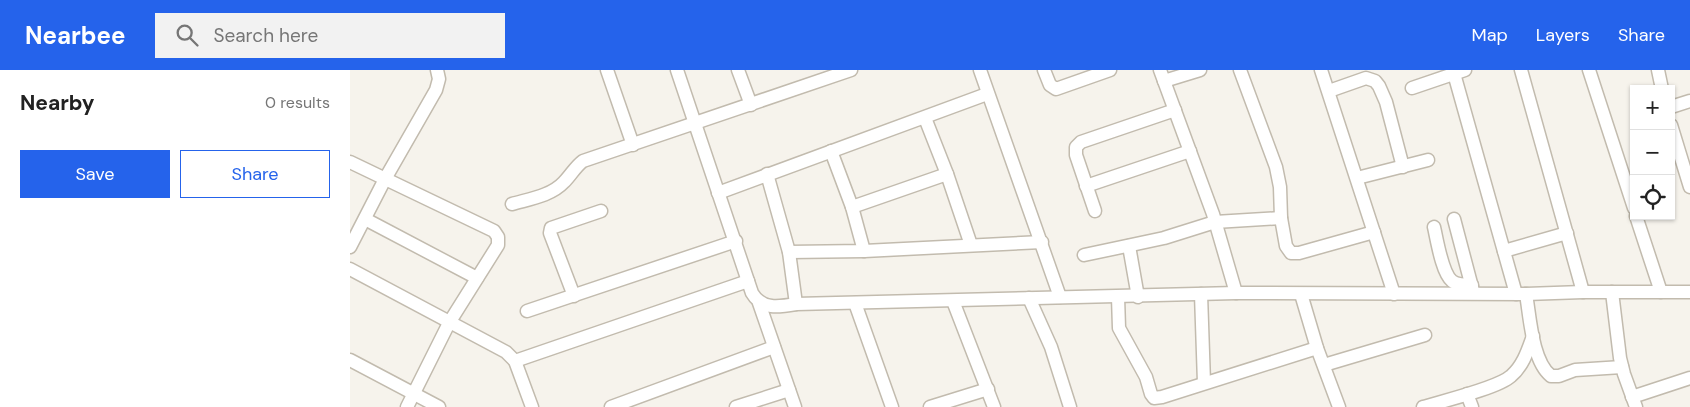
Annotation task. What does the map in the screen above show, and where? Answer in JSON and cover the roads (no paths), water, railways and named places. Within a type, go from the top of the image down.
[{"type":"street","points":[[350,247],[436,90],[439,79],[437,70]]},
{"type":"street","points":[[606,70],[632,145]]},
{"type":"street","points":[[677,70],[748,281],[752,292],[759,302],[794,407]]},
{"type":"street","points":[[738,70],[751,105]]},
{"type":"street","points":[[512,204],[547,194],[557,188],[575,167],[583,161],[852,70]]},
{"type":"street","points":[[980,70],[1060,297]]},
{"type":"street","points":[[1044,70],[1050,85],[1056,89],[1105,71]]},
{"type":"street","points":[[1200,70],[1162,76],[1215,222],[1236,293]]},
{"type":"street","points":[[1240,70],[1276,167],[1280,187],[1280,218],[1289,252],[1294,254],[1374,232]]},
{"type":"street","points":[[1321,70],[1394,294]]},
{"type":"street","points":[[1521,70],[1583,292]]},
{"type":"street","points":[[1589,70],[1630,196]]},
{"type":"street","points":[[1658,70],[1661,85]]},
{"type":"street","points":[[1412,88],[1457,71],[1504,251],[1521,294],[1538,354],[1546,370],[1551,376],[1559,376],[1575,370],[1622,367]]},
{"type":"street","points":[[1329,91],[1360,80],[1368,74],[1382,92],[1402,167]]},
{"type":"street","points":[[718,193],[987,94]]},
{"type":"street","points":[[1675,106],[1690,101]]},
{"type":"street","points":[[1095,212],[1076,155],[1075,151],[1078,145],[1175,110]]},
{"type":"street","points":[[925,118],[947,174],[971,245]]},
{"type":"street","points":[[1673,130],[1688,172],[1690,187]]},
{"type":"street","points":[[832,151],[852,207],[864,251]]},
{"type":"street","points":[[1086,186],[1190,151]]},
{"type":"street","points":[[1356,178],[1428,160]]},
{"type":"street","points":[[350,162],[494,231],[498,237],[498,245],[449,323],[407,407]]},
{"type":"street","points":[[767,174],[789,252],[796,304]]},
{"type":"street","points":[[852,207],[947,174]]},
{"type":"street","points":[[574,296],[550,233],[551,228],[555,225],[601,211]]},
{"type":"street","points":[[1084,255],[1178,234],[1215,222],[1280,218]]},
{"type":"street","points":[[365,219],[477,278]]},
{"type":"street","points":[[1454,219],[1473,290]]},
{"type":"street","points":[[1637,220],[1661,292]]},
{"type":"street","points":[[1434,227],[1449,279],[1454,283],[1473,290]]},
{"type":"street","points":[[1504,251],[1567,233]]},
{"type":"street","points":[[527,311],[736,242]]},
{"type":"street","points":[[789,252],[864,251],[1042,242]]},
{"type":"street","points":[[1129,246],[1138,297]]},
{"type":"street","points":[[350,269],[506,352],[515,361],[532,407]]},
{"type":"street","points":[[515,361],[748,281]]},
{"type":"street","points":[[759,302],[777,306],[1060,297],[1138,297],[1236,293],[1394,294],[1473,290],[1521,294],[1690,292]]},
{"type":"street","points":[[1612,292],[1622,367],[1634,402],[1690,378]]},
{"type":"street","points":[[1201,294],[1204,383]]},
{"type":"street","points":[[1301,294],[1316,348],[1339,407]]},
{"type":"street","points":[[1118,297],[1119,328],[1146,377],[1152,396],[1156,398],[1316,348]]},
{"type":"street","points":[[1029,298],[1051,347],[1070,407]]},
{"type":"street","points":[[953,301],[994,407]]},
{"type":"street","points":[[856,303],[892,407]]},
{"type":"street","points":[[1324,365],[1425,335]]},
{"type":"street","points":[[1423,407],[1491,386],[1510,378],[1522,363],[1533,335]]},
{"type":"street","points":[[611,407],[774,347]]},
{"type":"street","points":[[350,360],[439,407]]},
{"type":"street","points":[[930,407],[988,389]]},
{"type":"street","points":[[736,407],[789,390]]},
{"type":"street","points":[[1467,394],[1472,407]]}]
